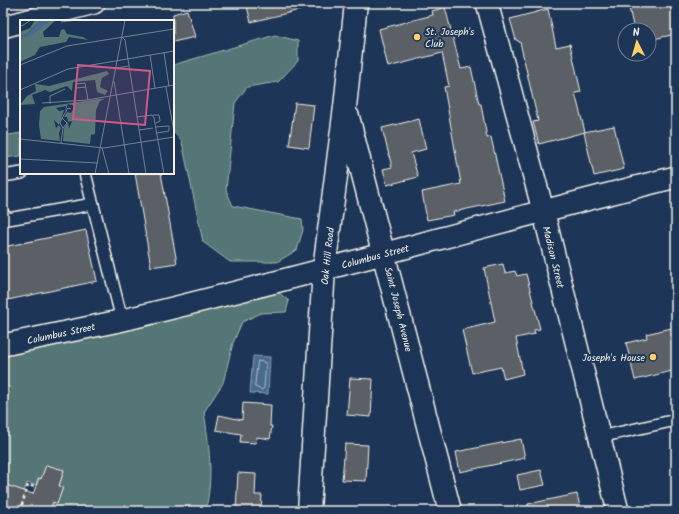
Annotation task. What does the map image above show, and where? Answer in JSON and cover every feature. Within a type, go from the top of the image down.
[{"type":"street","points":[[29,20],[94,3]]},
{"type":"street","name":"Oak Hill Road","points":[[309,511],[324,269],[345,107],[356,3]]},
{"type":"street","name":"Madison Street","points":[[487,3],[543,210],[618,511]]},
{"type":"street","points":[[3,27],[20,22]]},
{"type":"street","name":"Saint Joseph Avenue","points":[[345,107],[385,254],[450,511]]},
{"type":"street","name":"Columbus Street","points":[[3,345],[122,320],[385,254],[543,210],[676,177]]},
{"type":"lane","points":[[3,176],[20,173]]},
{"type":"lane","points":[[85,174],[122,320]]},
{"type":"lane","points":[[3,214],[8,219],[93,204]]},
{"type":"lane","points":[[600,438],[676,420]]},
{"type":"path","points":[[20,511],[28,485],[36,487]]},
{"type":"green space","points":[[275,35],[298,41],[298,61],[278,82],[247,87],[235,103],[226,190],[233,206],[302,219],[303,230],[297,250],[277,262],[230,262],[203,242],[182,142],[174,132],[174,65]]},
{"type":"green space","points":[[20,133],[20,156],[3,158],[3,136]]},
{"type":"green space","points":[[278,292],[289,301],[286,312],[261,313],[242,322],[233,343],[223,383],[204,412],[210,462],[208,499],[205,511],[50,511],[53,502],[57,504],[63,487],[59,486],[64,471],[47,465],[41,479],[38,478],[36,485],[27,483],[18,511],[3,511],[3,505],[7,506],[3,484],[3,407],[12,388],[3,386],[3,350]]},
{"type":"water","points":[[253,356],[270,357],[268,394],[250,393]]},
{"type":"building","points":[[246,3],[304,3],[304,9],[251,22]]},
{"type":"building","points":[[628,3],[676,3],[676,34],[657,38],[657,22],[632,22]]},
{"type":"building","points":[[445,7],[461,69],[471,67],[479,104],[481,104],[487,138],[491,137],[505,201],[453,212],[454,215],[427,220],[422,192],[461,184],[444,87],[449,86],[442,53],[388,67],[379,29],[433,15],[432,11]]},
{"type":"building","points":[[548,9],[556,47],[570,44],[581,92],[575,93],[585,132],[539,144],[533,122],[538,121],[520,42],[516,40],[510,19]]},
{"type":"building","points":[[187,10],[195,37],[174,42],[173,14]]},
{"type":"building","points":[[295,103],[314,105],[309,148],[289,145]]},
{"type":"building","points":[[419,119],[426,149],[411,153],[418,177],[387,185],[383,169],[392,167],[382,128]]},
{"type":"building","points":[[614,126],[624,169],[594,176],[584,132]]},
{"type":"building","points":[[135,174],[161,174],[177,263],[151,267]]},
{"type":"building","points":[[86,230],[97,281],[3,301],[3,247]]},
{"type":"building","points":[[503,264],[505,273],[515,271],[517,276],[526,274],[540,329],[534,330],[535,334],[516,338],[523,374],[504,379],[501,367],[472,373],[462,330],[495,322],[484,268]]},
{"type":"building","name":"Joseph's House","points":[[676,327],[676,370],[635,380],[626,343],[647,338],[646,334]]},
{"type":"building","points":[[350,378],[373,379],[371,417],[347,415]]},
{"type":"building","points":[[243,403],[271,405],[270,426],[272,426],[270,439],[257,437],[256,443],[240,442],[241,434],[216,430],[219,415],[242,420]]},
{"type":"building","points":[[521,439],[525,458],[460,472],[456,452]]},
{"type":"building","points":[[345,444],[368,445],[366,481],[342,480]]},
{"type":"building","points":[[46,465],[64,470],[59,486],[63,487],[57,504],[53,502],[50,511],[20,511],[3,505],[3,484],[33,494]]},
{"type":"building","points":[[541,470],[545,485],[520,490],[517,475]]},
{"type":"building","points":[[238,473],[256,474],[255,495],[262,495],[261,511],[236,511]]},
{"type":"building","points":[[577,494],[581,511],[528,511],[528,504]]},
{"type":"place","name":"St. Joseph's Club","points":[[417,37]]},
{"type":"place","name":"Joseph's House","points":[[653,357]]}]
